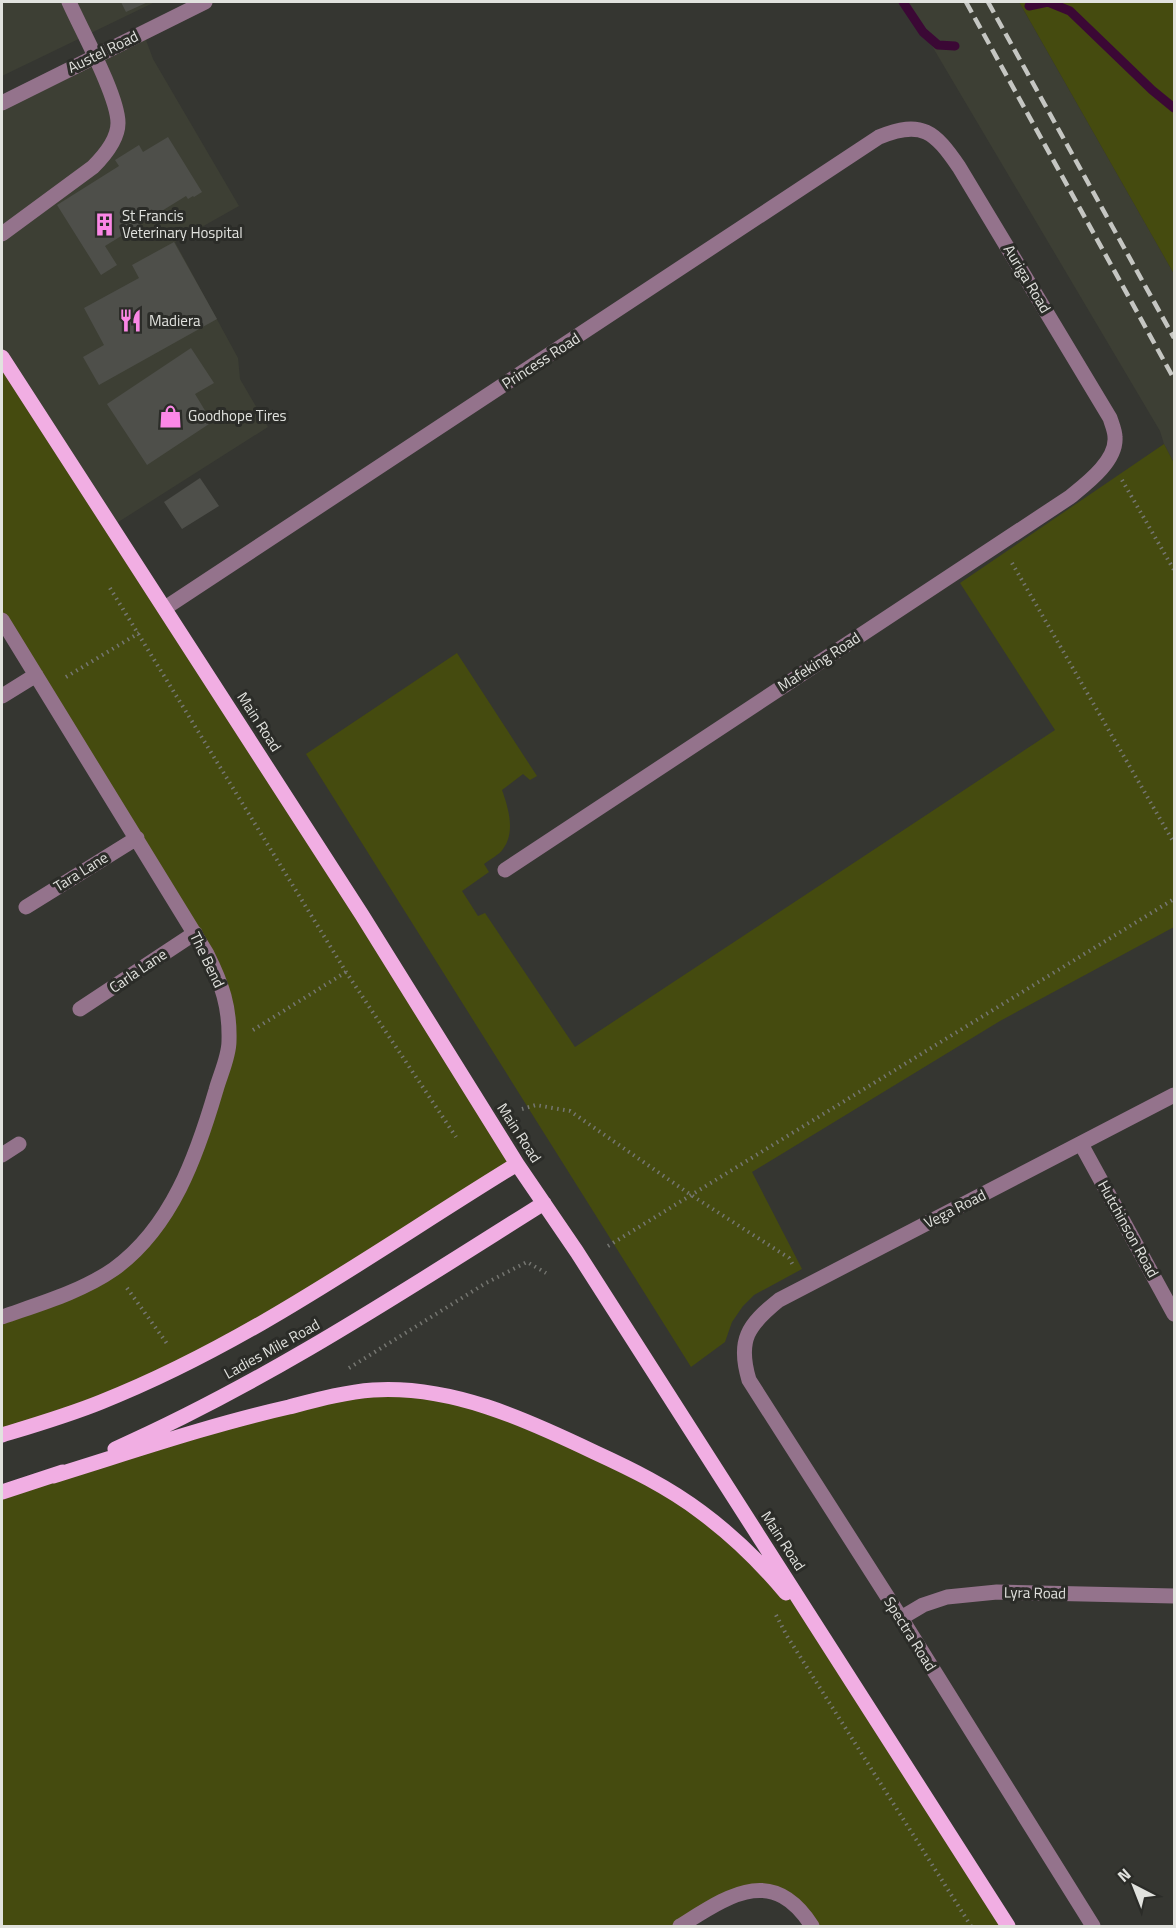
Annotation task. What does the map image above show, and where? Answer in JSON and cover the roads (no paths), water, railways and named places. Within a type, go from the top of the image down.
[{"type":"main road","name":"Main Road","points":[[2,357],[362,915],[517,1164],[828,1643],[1008,1926]]},
{"type":"main road","name":"Ladies Mile Road","points":[[2,1435],[100,1402],[214,1348],[317,1289],[517,1164]]},
{"type":"main road","name":"Ladies Mile Road","points":[[2,1492],[53,1476],[219,1400],[332,1336],[544,1203]]},
{"type":"main road","points":[[53,1476],[258,1414],[337,1396],[374,1390],[414,1391],[451,1397],[537,1425],[618,1463],[672,1492],[740,1543],[828,1643]]},
{"type":"street","points":[[2,234],[79,180],[104,156],[116,135],[117,117],[112,99],[69,2]]},
{"type":"street","name":"Austel Road","points":[[2,103],[205,2]]},
{"type":"street","name":"Princess Road","points":[[165,608],[879,137],[900,128],[923,130]]},
{"type":"street","name":"Auriga Road","points":[[923,130],[941,141],[959,167],[1110,418],[1116,438]]},
{"type":"street","name":"Mafeking Road","points":[[505,870],[1070,497],[1092,479],[1109,459],[1116,438]]},
{"type":"street","name":"The Bend","points":[[2,620],[195,933],[222,984],[228,1014],[229,1044],[211,1106],[188,1170],[174,1200],[155,1230],[134,1253],[114,1269],[79,1288],[2,1317]]},
{"type":"street","points":[[6,693],[36,675]]},
{"type":"street","name":"Tara Lane","points":[[26,907],[136,838]]},
{"type":"street","name":"Carla Lane","points":[[80,1009],[195,933]]},
{"type":"street","name":"Vega Road","points":[[746,1337],[760,1316],[779,1300],[1174,1095]]},
{"type":"street","points":[[2,1155],[20,1144]]},
{"type":"street","name":"Hutchinson Road","points":[[1081,1144],[1174,1314]]},
{"type":"street","name":"Spectra Road","points":[[746,1337],[743,1361],[749,1380],[1094,1926]]},
{"type":"street","name":"Lyra Road","points":[[901,1618],[923,1605],[947,1597],[997,1592],[1174,1596]]},
{"type":"street","points":[[680,1926],[725,1898],[751,1891],[770,1891],[783,1896],[812,1926]]},
{"type":"waterway","points":[[903,2],[923,32],[938,45],[955,46]]},
{"type":"waterway","points":[[1029,6],[1048,2],[1070,11],[1152,90],[1174,108]]},
{"type":"railway","points":[[966,2],[1174,379]]},
{"type":"railway","points":[[988,2],[1174,338]]},
{"type":"place","name":"St Francis Veterinary Hospital","points":[[104,225]]},
{"type":"place","name":"Madiera","points":[[131,321]]},
{"type":"place","name":"Goodhope Tires","points":[[170,416]]}]
